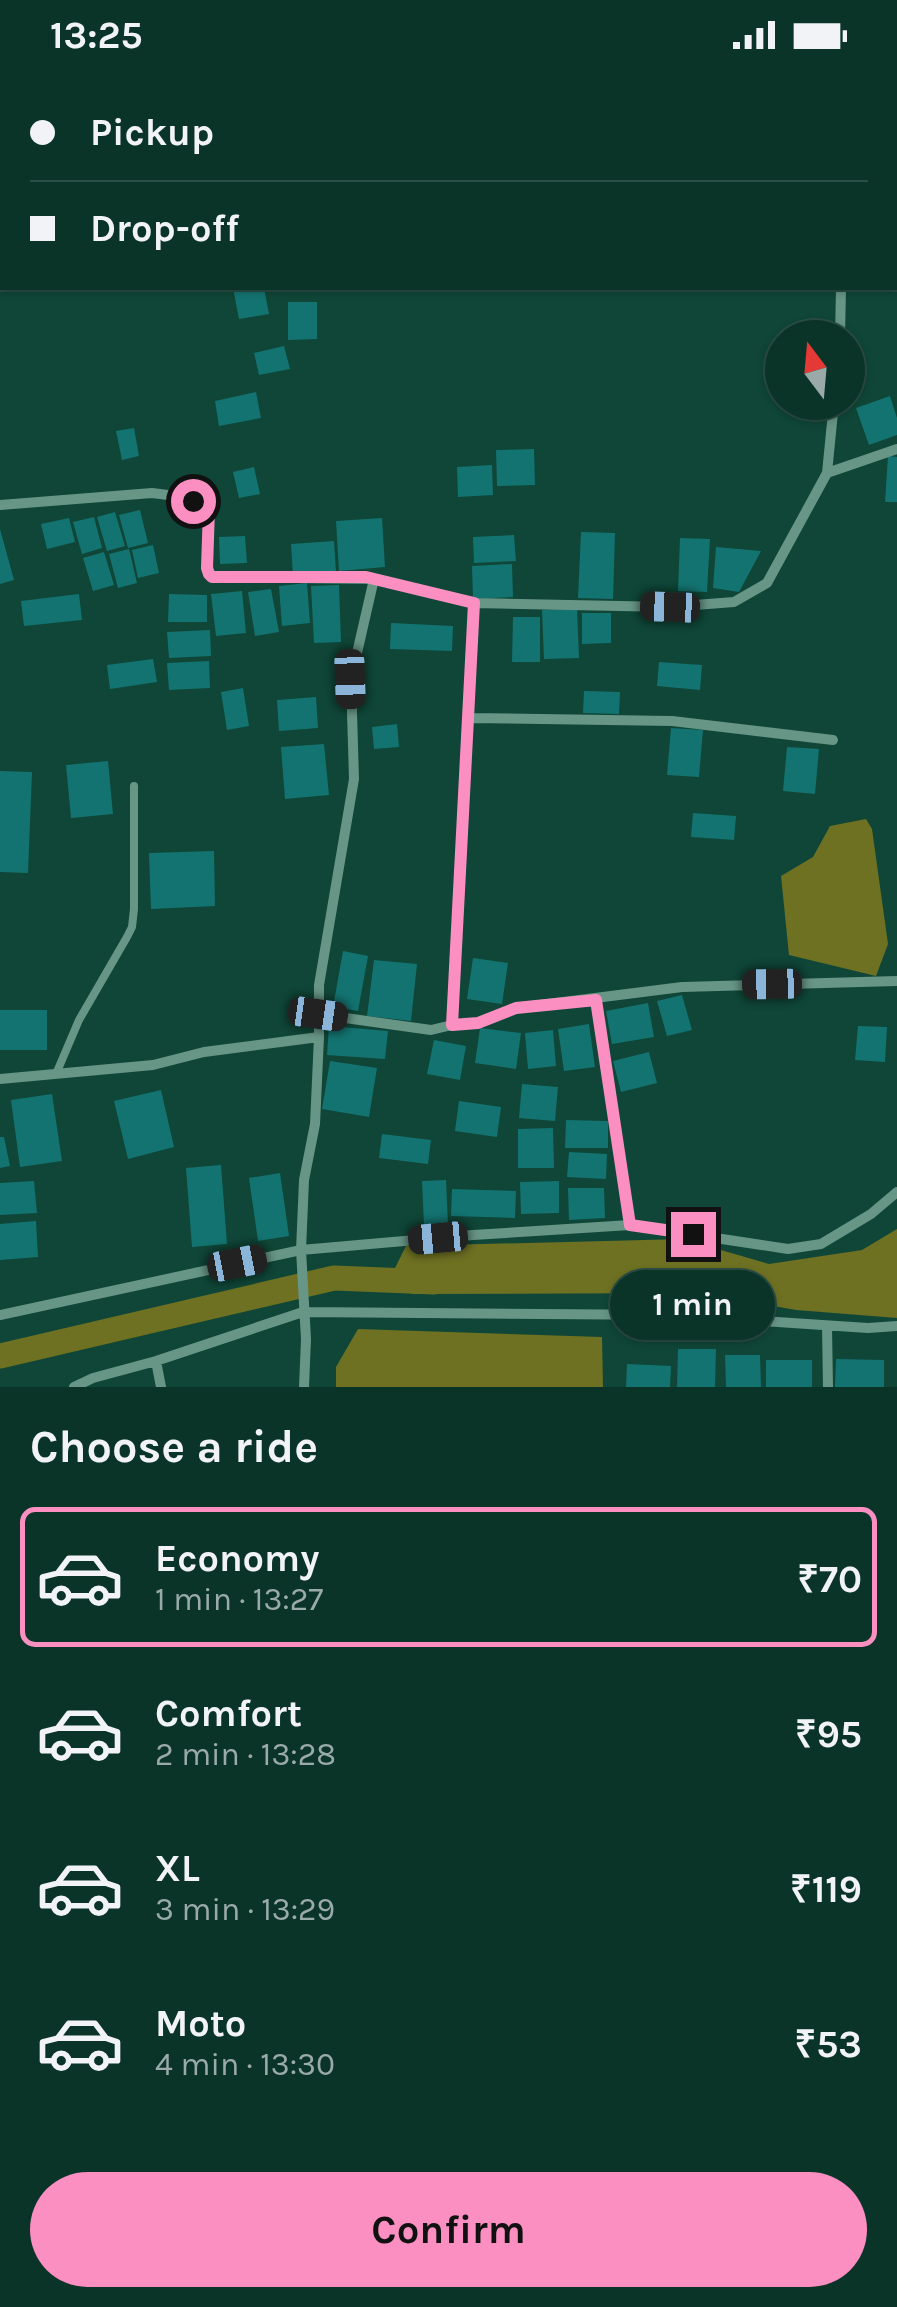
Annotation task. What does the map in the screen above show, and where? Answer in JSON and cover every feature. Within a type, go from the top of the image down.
[{"type":"street","points":[[840,320],[841,290]]},
{"type":"street","points":[[0,504],[152,493],[176,496],[209,509],[207,568],[212,577],[374,579],[474,603],[670,607],[734,602],[767,584],[827,473],[832,420]]},
{"type":"street","points":[[827,473],[897,449]]},
{"type":"street","points":[[304,1387],[306,1339],[301,1250],[304,1180],[315,1124],[319,985],[354,778],[350,679],[374,579]]},
{"type":"street","points":[[452,1025],[474,603]]},
{"type":"street","points":[[469,718],[672,721],[834,740]]},
{"type":"street","points":[[318,1014],[431,1030],[478,1023],[516,1008],[702,986],[897,981]]},
{"type":"street","points":[[596,1000],[630,1225]]},
{"type":"street","points":[[0,1079],[152,1065],[204,1052],[319,1037]]},
{"type":"street","points":[[0,1315],[301,1250],[473,1235],[630,1225],[788,1249],[821,1244],[871,1214],[897,1192]]},
{"type":"street","points":[[74,1387],[303,1312],[673,1315],[868,1328],[897,1326]]},
{"type":"street","points":[[828,1326],[828,1387]]},
{"type":"street","points":[[156,1361],[161,1387]]},
{"type":"lane","points":[[56,1074],[79,1020],[132,927],[134,786]]},
{"type":"shaded area","points":[[866,819],[872,829],[888,944],[876,976],[789,955],[781,876],[813,857],[830,826]]},
{"type":"shaded area","points":[[897,1229],[897,1318],[796,1310],[698,1293],[412,1294],[392,1274],[406,1246],[683,1239],[769,1264],[862,1250]]},
{"type":"shaded area","points":[[358,1329],[602,1337],[603,1387],[336,1387],[336,1367]]},
{"type":"building","points":[[233,290],[264,290],[269,314],[239,319]]},
{"type":"building","points":[[288,302],[317,302],[317,339],[288,340]]},
{"type":"building","points":[[284,346],[290,369],[259,375],[254,353]]},
{"type":"building","points":[[256,392],[261,418],[219,426],[215,401]]},
{"type":"building","points":[[890,396],[897,418],[897,435],[869,445],[860,420],[865,420],[865,405]]},
{"type":"building","points":[[134,428],[139,456],[122,460],[116,431]]},
{"type":"building","points":[[534,449],[535,485],[497,486],[496,450]]},
{"type":"building","points":[[888,456],[897,457],[897,502],[885,502]]},
{"type":"building","points":[[492,465],[493,495],[458,497],[457,467]]},
{"type":"building","points":[[254,467],[260,494],[239,498],[233,472]]},
{"type":"building","points":[[140,510],[148,543],[128,548],[119,515]]},
{"type":"building","points":[[115,512],[125,546],[107,551],[97,517]]},
{"type":"building","points":[[94,517],[102,548],[82,554],[73,522]]},
{"type":"building","points":[[69,518],[75,542],[47,549],[41,524]]},
{"type":"building","points":[[382,518],[385,567],[339,571],[336,521]]},
{"type":"building","points":[[0,529],[14,580],[0,584]]},
{"type":"building","points":[[581,532],[615,533],[613,599],[578,598]]},
{"type":"building","points":[[514,535],[516,561],[474,563],[473,537]]},
{"type":"building","points":[[245,536],[247,563],[220,564],[219,537]]},
{"type":"building","points":[[680,538],[710,539],[707,592],[678,591]]},
{"type":"building","points":[[334,541],[336,572],[293,575],[291,544]]},
{"type":"building","points":[[153,545],[159,573],[138,578],[132,550]]},
{"type":"building","points":[[716,547],[761,551],[739,592],[713,588]]},
{"type":"building","points":[[129,549],[137,583],[118,588],[109,554]]},
{"type":"building","points":[[104,552],[114,585],[93,591],[83,558]]},
{"type":"building","points":[[512,564],[513,597],[473,599],[472,566]]},
{"type":"building","points":[[307,583],[310,623],[282,626],[279,586]]},
{"type":"building","points":[[339,585],[341,642],[314,643],[311,586]]},
{"type":"building","points":[[271,589],[279,632],[255,636],[248,592]]},
{"type":"building","points":[[242,591],[246,633],[216,636],[211,594]]},
{"type":"building","points":[[79,594],[82,620],[24,626],[21,601]]},
{"type":"building","points":[[169,594],[207,595],[207,622],[168,622]]},
{"type":"building","points":[[577,608],[579,658],[544,659],[542,610]]},
{"type":"building","points":[[582,613],[611,613],[611,643],[582,644]]},
{"type":"building","points":[[513,617],[540,617],[540,662],[512,662]]},
{"type":"building","points":[[391,623],[453,626],[452,651],[390,649]]},
{"type":"building","points":[[210,630],[211,656],[169,658],[167,632]]},
{"type":"building","points":[[153,659],[157,682],[110,689],[107,665]]},
{"type":"building","points":[[209,661],[210,688],[169,690],[167,663]]},
{"type":"building","points":[[659,662],[702,665],[700,690],[657,686]]},
{"type":"building","points":[[243,688],[249,726],[227,730],[221,692]]},
{"type":"building","points":[[584,691],[620,692],[619,714],[583,713]]},
{"type":"building","points":[[316,697],[318,728],[279,731],[277,700]]},
{"type":"building","points":[[397,724],[399,747],[374,749],[372,727]]},
{"type":"building","points":[[671,728],[703,730],[699,777],[667,775]]},
{"type":"building","points":[[324,744],[329,795],[285,799],[281,747]]},
{"type":"building","points":[[787,747],[819,749],[815,794],[783,791]]},
{"type":"building","points":[[108,761],[113,814],[71,818],[66,765]]},
{"type":"building","points":[[0,771],[32,772],[28,873],[0,872]]},
{"type":"building","points":[[693,813],[736,816],[734,840],[691,837]]},
{"type":"building","points":[[214,851],[215,906],[151,909],[149,853]]},
{"type":"building","points":[[343,951],[368,956],[358,1011],[333,1007]]},
{"type":"building","points":[[473,958],[508,963],[502,1004],[467,999]]},
{"type":"building","points":[[374,960],[417,964],[411,1021],[367,1016]]},
{"type":"building","points":[[682,995],[692,1030],[667,1036],[657,1001]]},
{"type":"building","points":[[648,1003],[654,1037],[612,1044],[606,1011]]},
{"type":"building","points":[[0,1010],[47,1010],[47,1050],[0,1050]]},
{"type":"building","points":[[589,1024],[595,1067],[564,1071],[558,1029]]},
{"type":"building","points":[[329,1026],[388,1031],[385,1059],[327,1055]]},
{"type":"building","points":[[858,1026],[887,1027],[885,1062],[855,1060]]},
{"type":"building","points":[[480,1028],[521,1033],[516,1069],[475,1063]]},
{"type":"building","points":[[553,1030],[556,1066],[528,1069],[525,1033]]},
{"type":"building","points":[[434,1040],[466,1046],[460,1080],[427,1074]]},
{"type":"building","points":[[649,1052],[657,1083],[621,1092],[613,1061]]},
{"type":"building","points":[[330,1061],[377,1068],[369,1117],[322,1109]]},
{"type":"building","points":[[522,1084],[558,1087],[555,1121],[519,1118]]},
{"type":"building","points":[[161,1090],[174,1147],[128,1159],[114,1101]]},
{"type":"building","points":[[52,1094],[62,1161],[20,1167],[11,1100]]},
{"type":"building","points":[[459,1101],[501,1107],[497,1137],[455,1131]]},
{"type":"building","points":[[566,1120],[608,1121],[608,1148],[565,1148]]},
{"type":"building","points":[[553,1128],[554,1168],[518,1168],[518,1129]]},
{"type":"building","points":[[382,1134],[431,1140],[428,1164],[379,1158]]},
{"type":"building","points":[[0,1137],[4,1137],[10,1166],[0,1168]]},
{"type":"building","points":[[569,1152],[607,1154],[606,1179],[567,1177]]},
{"type":"building","points":[[221,1165],[227,1244],[192,1247],[186,1168]]},
{"type":"building","points":[[280,1173],[289,1236],[258,1241],[249,1178]]},
{"type":"building","points":[[446,1180],[448,1224],[424,1225],[422,1181]]},
{"type":"building","points":[[34,1181],[37,1213],[0,1215],[0,1183]]},
{"type":"building","points":[[559,1181],[559,1213],[521,1214],[520,1182]]},
{"type":"building","points":[[568,1188],[604,1188],[605,1218],[569,1220]]},
{"type":"building","points":[[452,1189],[516,1191],[515,1218],[451,1216]]},
{"type":"building","points":[[36,1221],[38,1257],[0,1260],[0,1224]]},
{"type":"building","points":[[678,1349],[716,1349],[715,1387],[677,1387]]},
{"type":"building","points":[[725,1355],[760,1355],[761,1387],[726,1387]]},
{"type":"building","points":[[836,1359],[884,1360],[884,1387],[835,1387]]},
{"type":"building","points":[[766,1360],[812,1360],[812,1387],[766,1387]]},
{"type":"building","points":[[627,1364],[671,1366],[670,1387],[626,1387]]},
{"type":"waterway","points":[[0,1356],[334,1278],[434,1282]]},
{"type":"route","points":[[193,501],[209,509],[207,568],[212,577],[366,577],[474,603],[452,1025],[478,1023],[516,1008],[596,1000],[630,1225],[693,1234]]}]
